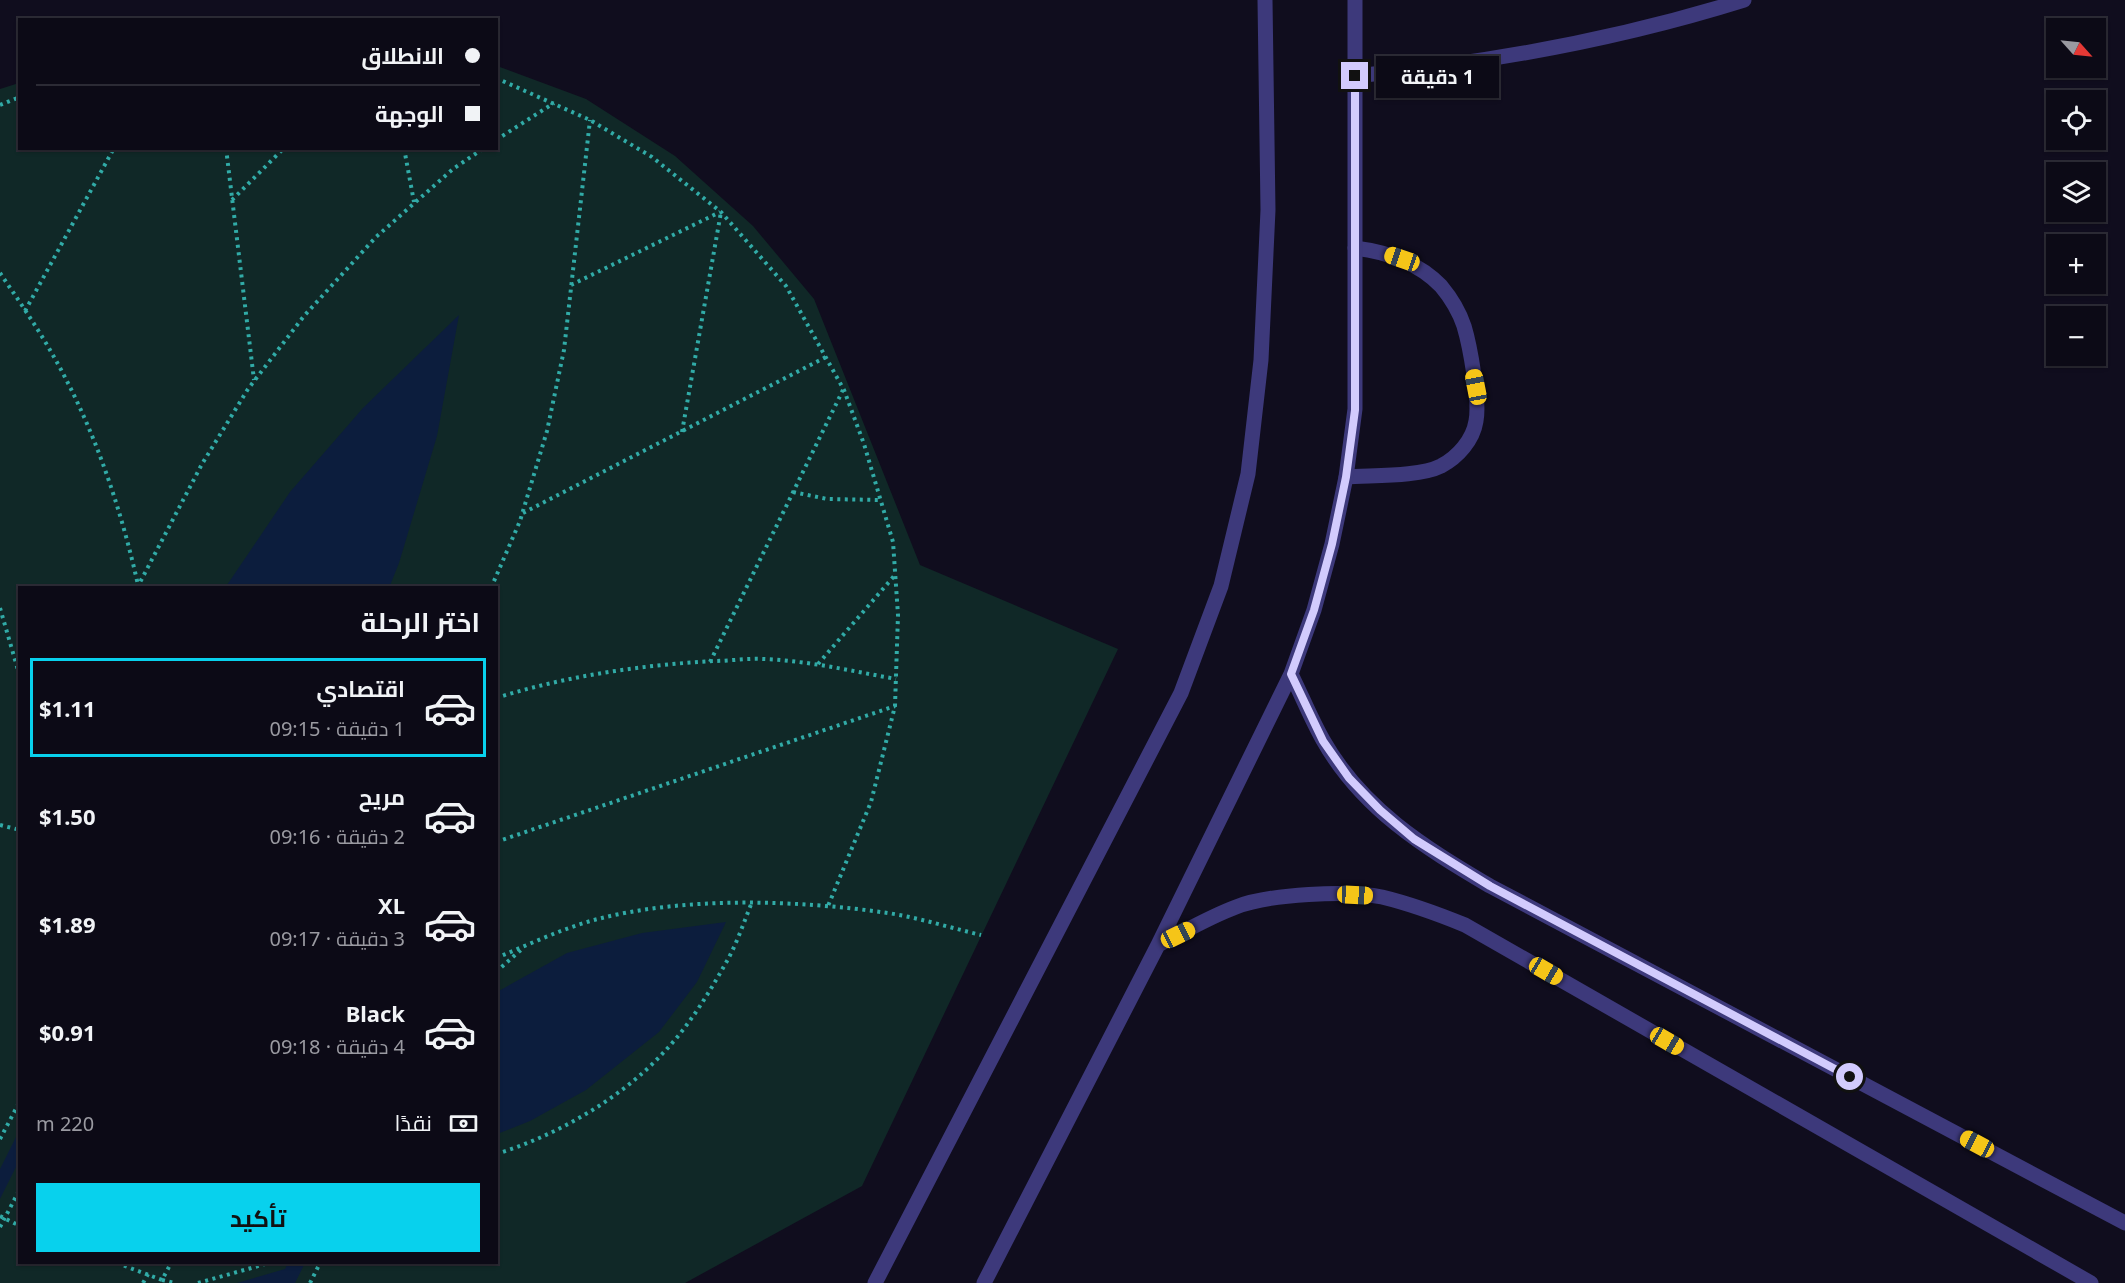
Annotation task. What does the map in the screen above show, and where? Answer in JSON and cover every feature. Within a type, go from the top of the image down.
[{"type":"street","points":[[875,1283],[1181,693],[1221,585],[1248,474],[1261,360],[1268,210],[1264,0]]},
{"type":"street","points":[[984,1283],[1158,945],[1291,674],[1314,610],[1332,544],[1346,477],[1355,410],[1356,0]]},
{"type":"street","points":[[1355,76],[1485,61],[1589,42],[1693,16],[1744,0]]},
{"type":"street","points":[[1346,477],[1427,471],[1442,465],[1455,457],[1472,435],[1478,404],[1464,327],[1454,304],[1441,286],[1424,271],[1402,259],[1380,251],[1355,248]]},
{"type":"street","points":[[1291,674],[1323,741],[1349,778],[1380,810],[1414,839],[1490,886],[2125,1223]]},
{"type":"street","points":[[1158,945],[1238,906],[1284,897],[1331,894],[1379,897],[1424,908],[1465,925],[2091,1283]]},
{"type":"path","points":[[498,79],[590,120],[652,157],[721,212],[786,286],[844,390],[864,444],[893,542],[898,615],[895,706],[871,802],[828,906]]},
{"type":"path","points":[[0,105],[18,98]]},
{"type":"path","points":[[498,139],[554,103]]},
{"type":"path","points":[[491,586],[523,513],[547,431],[562,361],[590,120]]},
{"type":"path","points":[[25,311],[113,150]]},
{"type":"path","points":[[226,150],[254,381]]},
{"type":"path","points":[[232,200],[282,150]]},
{"type":"path","points":[[404,150],[414,202]]},
{"type":"path","points":[[138,586],[202,464],[254,381],[304,316],[376,237],[453,169],[481,150]]},
{"type":"path","points":[[571,285],[721,212]]},
{"type":"path","points":[[682,432],[721,212]]},
{"type":"path","points":[[0,273],[50,351],[92,435],[127,536],[137,586]]},
{"type":"path","points":[[523,513],[826,357]]},
{"type":"path","points":[[710,662],[844,390]]},
{"type":"path","points":[[793,492],[827,499],[880,500]]},
{"type":"path","points":[[818,664],[896,575]]},
{"type":"path","points":[[0,608],[18,670]]},
{"type":"path","points":[[498,697],[531,687],[604,673],[681,663],[763,659],[818,664],[896,679]]},
{"type":"path","points":[[498,841],[895,706]]},
{"type":"path","points":[[0,825],[18,830]]},
{"type":"path","points":[[498,1153],[558,1130],[620,1092],[664,1053],[697,1010],[728,960],[752,902]]},
{"type":"path","points":[[498,957],[594,920],[663,907],[752,902],[828,906],[891,913],[981,935]]},
{"type":"path","points":[[498,970],[525,946]]},
{"type":"path","points":[[0,1139],[18,1105]]},
{"type":"path","points":[[0,1227],[2,1217],[18,1192]]},
{"type":"path","points":[[2,1217],[18,1225]]},
{"type":"path","points":[[120,1264],[175,1283]]},
{"type":"path","points":[[162,1280],[170,1264]]},
{"type":"path","points":[[198,1283],[265,1264]]},
{"type":"path","points":[[310,1283],[320,1264]]},
{"type":"path","points":[[143,1283],[148,1274]]},
{"type":"green space","points":[[498,66],[586,99],[675,156],[753,226],[814,299],[920,565],[1118,649],[862,1186],[685,1283],[0,1283],[0,89],[18,83],[18,150],[498,150]]},
{"type":"water","points":[[459,315],[437,436],[399,563],[390,586],[226,586],[290,492],[363,408]]},
{"type":"water","points":[[726,922],[697,982],[659,1032],[586,1090],[530,1121],[498,1134],[498,991],[567,953],[642,933]]},
{"type":"water","points":[[18,1133],[18,1163],[0,1199],[0,1169]]},
{"type":"water","points":[[288,1264],[304,1264],[295,1283],[237,1283],[285,1269]]},
{"type":"route","points":[[1355,76],[1355,410],[1346,477],[1332,544],[1314,610],[1291,674],[1323,741],[1349,778],[1380,810],[1414,839],[1490,886],[1850,1077]]}]
